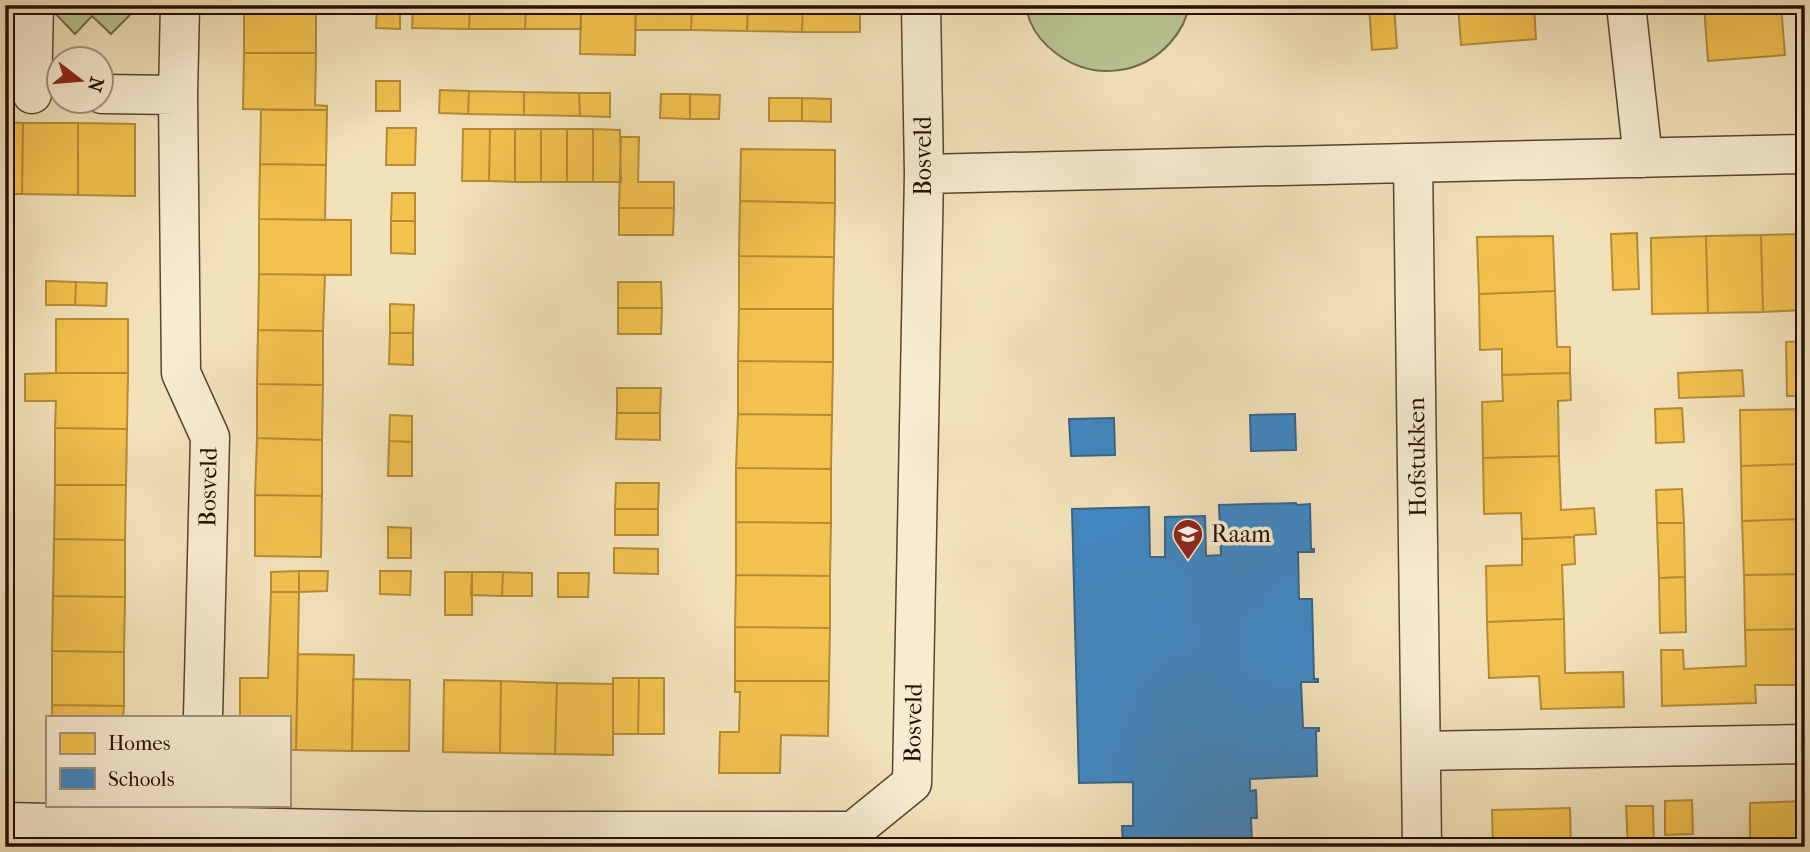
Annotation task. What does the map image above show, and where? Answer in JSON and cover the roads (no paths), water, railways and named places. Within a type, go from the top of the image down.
[{"type":"street","points":[[32,94],[34,5]]},
{"type":"street","name":"Bosveld","points":[[180,5],[178,94],[181,373],[210,437],[203,716]]},
{"type":"street","name":"Bosveld","points":[[5,822],[423,831],[853,831],[912,783],[924,174],[921,5]]},
{"type":"street","points":[[1626,5],[1643,158]]},
{"type":"street","points":[[116,94],[178,94]]},
{"type":"street","points":[[924,174],[1805,154]]},
{"type":"street","name":"Hofstukken","points":[[1413,163],[1422,847]]},
{"type":"street","points":[[1420,751],[1805,744]]},
{"type":"place","name":"Raam","points":[[1188,561]]}]
